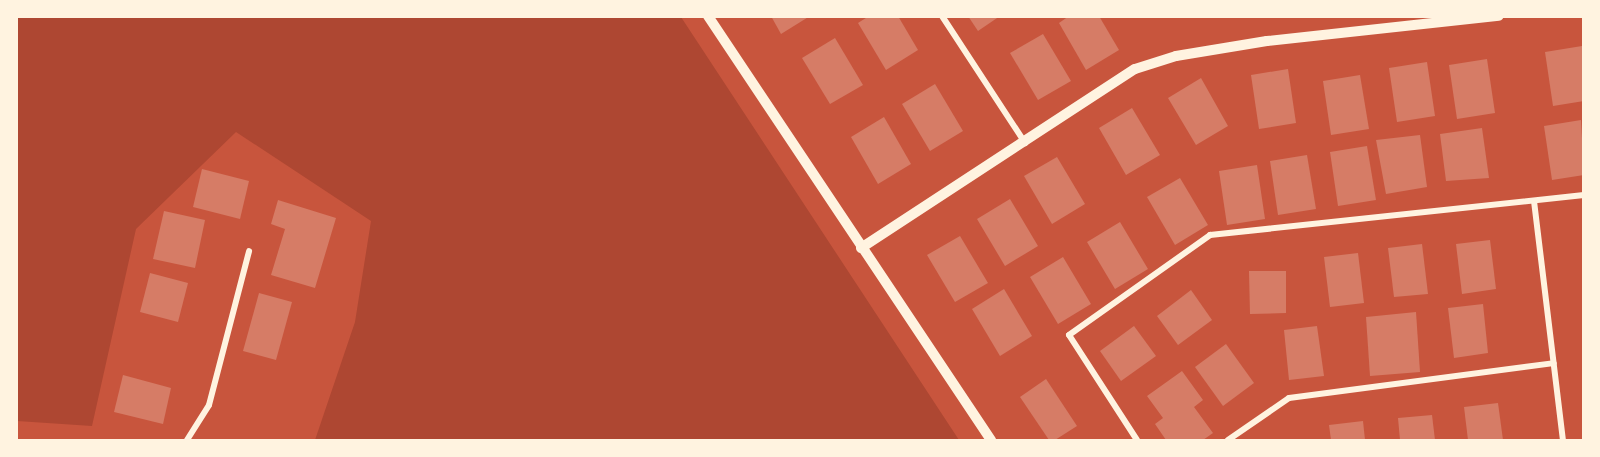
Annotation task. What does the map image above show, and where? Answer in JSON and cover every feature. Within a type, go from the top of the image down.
[{"type":"street","points":[[708,16],[991,441]]},
{"type":"street","points":[[942,16],[1025,143]]},
{"type":"street","points":[[861,248],[1135,69],[1176,56],[1499,16]]},
{"type":"street","points":[[1137,441],[1069,335],[1210,235],[1584,195]]},
{"type":"street","points":[[1534,201],[1563,441]]},
{"type":"street","points":[[187,441],[209,405],[249,250]]},
{"type":"street","points":[[1227,441],[1289,398],[1554,363]]},
{"type":"shaded area","points":[[16,17],[681,17],[959,440],[315,440],[355,322],[371,221],[236,132],[136,229],[92,426],[17,421]]},
{"type":"building","points":[[771,16],[810,16],[781,34]]},
{"type":"building","points":[[869,16],[898,16],[918,50],[886,70],[858,23]]},
{"type":"building","points":[[968,16],[1000,16],[978,31]]},
{"type":"building","points":[[1069,16],[1099,16],[1119,50],[1086,70],[1059,23]]},
{"type":"building","points":[[1043,34],[1071,81],[1038,100],[1010,53]]},
{"type":"building","points":[[835,38],[863,85],[830,104],[802,58]]},
{"type":"building","points":[[1582,46],[1584,101],[1553,106],[1545,52]]},
{"type":"building","points":[[1487,59],[1495,113],[1457,119],[1449,65]]},
{"type":"building","points":[[1427,62],[1435,116],[1397,122],[1389,68]]},
{"type":"building","points":[[1288,69],[1296,123],[1259,129],[1251,75]]},
{"type":"building","points":[[1360,75],[1369,129],[1331,135],[1323,81]]},
{"type":"building","points":[[1201,78],[1228,126],[1196,145],[1168,98]]},
{"type":"building","points":[[935,84],[963,131],[930,151],[902,104]]},
{"type":"building","points":[[1132,108],[1160,155],[1126,175],[1099,128]]},
{"type":"building","points":[[884,117],[911,164],[878,184],[851,137]]},
{"type":"building","points":[[1581,120],[1584,175],[1552,180],[1544,126]]},
{"type":"building","points":[[1482,128],[1489,178],[1446,181],[1440,134]]},
{"type":"building","points":[[1420,135],[1427,187],[1386,194],[1376,140]]},
{"type":"building","points":[[1367,146],[1376,200],[1338,206],[1330,152]]},
{"type":"building","points":[[1307,155],[1316,209],[1278,215],[1270,161]]},
{"type":"building","points":[[1057,157],[1085,204],[1052,224],[1024,176]]},
{"type":"building","points":[[1257,165],[1265,219],[1227,225],[1219,171]]},
{"type":"building","points":[[202,169],[249,181],[240,219],[193,207]]},
{"type":"building","points":[[1180,178],[1208,225],[1175,245],[1147,197]]},
{"type":"building","points":[[1010,199],[1038,246],[1005,266],[977,219]]},
{"type":"building","points":[[278,200],[336,218],[315,288],[271,275],[285,229],[271,224]]},
{"type":"building","points":[[164,211],[205,220],[195,268],[153,259]]},
{"type":"building","points":[[1120,222],[1148,269],[1115,289],[1087,242]]},
{"type":"building","points":[[960,236],[988,283],[955,302],[927,255]]},
{"type":"building","points":[[1490,240],[1496,289],[1462,294],[1456,244]]},
{"type":"building","points":[[1422,244],[1428,294],[1394,297],[1388,248]]},
{"type":"building","points":[[1358,253],[1364,303],[1330,307],[1324,257]]},
{"type":"building","points":[[1063,257],[1091,304],[1058,324],[1030,277]]},
{"type":"building","points":[[1249,271],[1286,271],[1286,313],[1250,314]]},
{"type":"building","points":[[150,273],[188,283],[178,322],[140,312]]},
{"type":"building","points":[[1004,289],[1032,336],[1000,356],[972,309]]},
{"type":"building","points":[[1191,290],[1212,320],[1178,345],[1157,316]]},
{"type":"building","points":[[259,293],[292,302],[276,360],[243,351]]},
{"type":"building","points":[[1483,304],[1488,353],[1454,358],[1448,308]]},
{"type":"building","points":[[1416,312],[1420,372],[1370,376],[1366,317]]},
{"type":"building","points":[[1134,326],[1156,356],[1121,381],[1100,351]]},
{"type":"building","points":[[1317,326],[1324,376],[1289,380],[1284,330]]},
{"type":"building","points":[[1226,344],[1254,383],[1223,406],[1195,367]]},
{"type":"building","points":[[1182,371],[1203,400],[1194,407],[1213,433],[1203,440],[1166,440],[1155,424],[1163,418],[1147,396]]},
{"type":"building","points":[[123,375],[171,388],[163,424],[114,412]]},
{"type":"building","points":[[1046,379],[1077,426],[1055,440],[1049,440],[1020,397]]},
{"type":"building","points":[[1498,403],[1503,440],[1468,440],[1464,407]]},
{"type":"building","points":[[1432,415],[1435,440],[1400,440],[1398,418]]},
{"type":"building","points":[[1363,421],[1365,440],[1331,440],[1329,425]]}]
